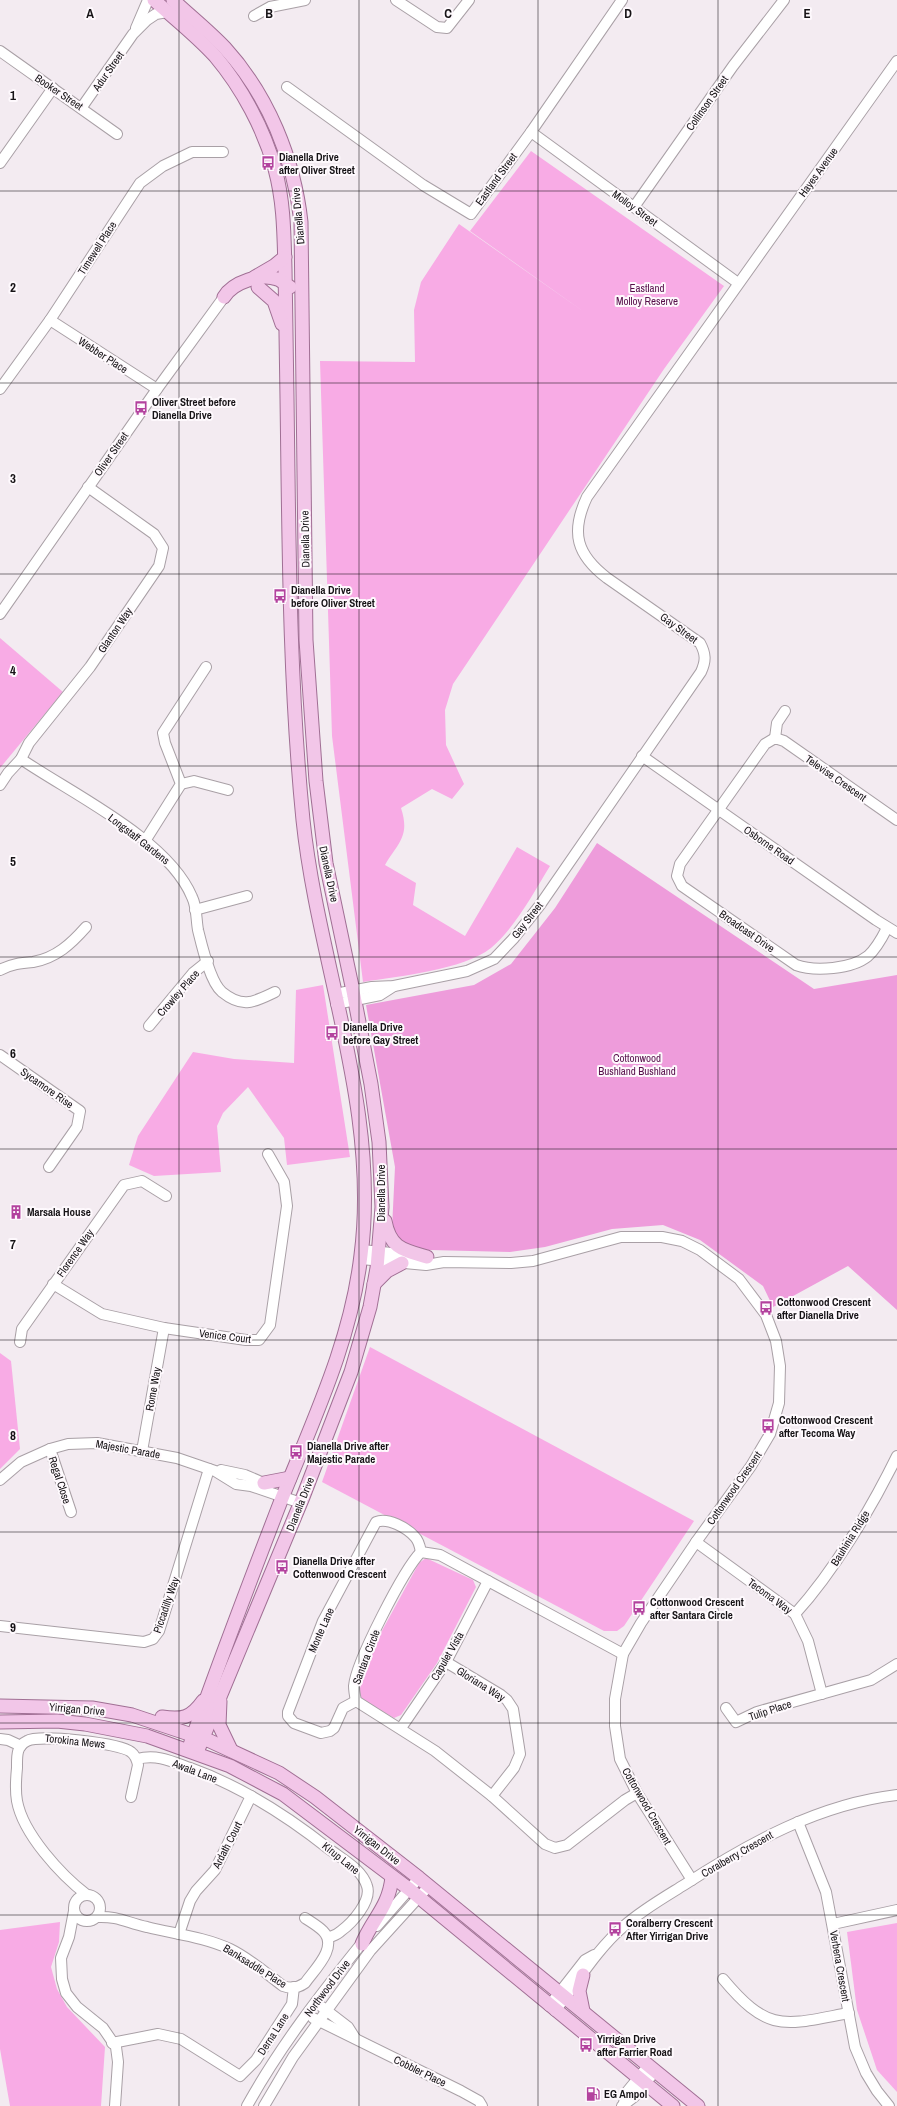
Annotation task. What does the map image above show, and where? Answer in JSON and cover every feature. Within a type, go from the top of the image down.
[{"type":"main road","name":"Dianella Drive","points":[[154,0],[214,56],[242,94],[260,129],[269,151],[282,204],[285,257],[290,643],[303,821],[309,866],[335,999],[354,1081],[363,1149],[365,1207],[362,1255],[353,1304],[334,1369],[284,1494],[214,1695],[192,1751]]},
{"type":"main road","name":"Dianella Drive","points":[[173,0],[224,47],[262,101],[289,161],[297,190],[301,222],[306,640],[316,781],[326,863],[371,1084],[379,1142],[382,1207],[378,1256],[370,1307],[351,1372],[302,1500],[214,1695]]},
{"type":"main road","points":[[255,283],[278,287],[285,284],[301,255]]},
{"type":"main road","points":[[224,296],[233,295],[255,283],[285,257]]},
{"type":"main road","points":[[255,283],[276,304],[286,338]]},
{"type":"main road","points":[[285,284],[295,292],[302,316]]},
{"type":"main road","points":[[382,1207],[387,1230],[395,1244],[402,1250],[427,1257]]},
{"type":"main road","points":[[374,1284],[387,1271],[402,1263]]},
{"type":"main road","points":[[264,1484],[290,1478]]},
{"type":"main road","points":[[92,1708],[111,1706],[177,1720],[196,1711],[214,1695]]},
{"type":"main road","points":[[214,1695],[219,1725],[232,1750]]},
{"type":"main road","name":"Yirrigan Drive","points":[[0,1706],[92,1708],[132,1715],[198,1736],[232,1750],[280,1773],[315,1796],[424,1882],[563,1994],[698,2106]]},
{"type":"main road","name":"Yirrigan Drive","points":[[0,1722],[57,1721],[85,1724],[147,1736],[230,1766],[283,1794],[414,1893],[673,2106]]},
{"type":"main road","points":[[362,1944],[368,1930],[384,1908],[392,1877]]},
{"type":"main road","points":[[583,1975],[579,1991],[583,2011]]},
{"type":"street","name":"Adur Street","points":[[133,34],[148,0]]},
{"type":"street","points":[[254,16],[270,7],[305,0]]},
{"type":"street","points":[[396,0],[437,27],[447,28],[469,0]]},
{"type":"street","name":"Eastland Street","points":[[287,87],[423,185],[471,214],[531,132],[622,0]]},
{"type":"street","name":"Collinson Street","points":[[634,207],[733,66],[784,0]]},
{"type":"street","name":"Adur Street","points":[[82,107],[133,34],[147,20],[156,14],[167,12]]},
{"type":"street","name":"Booker Street","points":[[0,51],[82,107],[117,134]]},
{"type":"street","name":"Hayes Avenue","points":[[738,283],[897,61]]},
{"type":"street","points":[[0,163],[53,88]]},
{"type":"street","name":"Molloy Street","points":[[531,132],[738,283]]},
{"type":"street","name":"Timewell Place","points":[[0,389],[50,320],[140,183],[163,166],[192,152],[223,152]]},
{"type":"street","name":"Gay Street","points":[[335,999],[354,996],[372,986],[394,986],[467,971],[494,959],[514,938],[540,905],[701,672],[705,662],[705,652],[700,643],[593,567],[583,555],[579,544],[578,530],[580,513],[587,497],[738,283]]},
{"type":"street","name":"Oliver Street","points":[[0,614],[157,389],[224,296]]},
{"type":"street","name":"Webber Place","points":[[50,320],[157,389]]},
{"type":"street","name":"Glanton Way","points":[[0,785],[8,773],[21,759],[29,743],[82,678],[159,566],[163,548],[154,534],[88,487]]},
{"type":"street","points":[[181,784],[165,744],[164,733],[206,667]]},
{"type":"street","points":[[718,810],[765,744],[775,738],[777,723],[785,711]]},
{"type":"street","name":"Televise Crescent","points":[[775,738],[784,741],[897,820]]},
{"type":"street","name":"Osborne Road","points":[[642,756],[887,928],[897,933]]},
{"type":"street","name":"Longstaff Gardens","points":[[21,759],[102,810],[145,841],[171,863],[192,897],[198,930],[214,981],[221,991],[235,1000],[251,1003],[275,992]]},
{"type":"street","points":[[145,841],[181,784],[194,781],[228,790]]},
{"type":"street","name":"Broadcast Drive","points":[[718,810],[680,864],[677,876],[682,886],[796,965],[814,970],[854,963],[862,960],[876,948],[887,928]]},
{"type":"street","points":[[195,910],[247,896]]},
{"type":"street","points":[[0,970],[18,963],[34,962],[58,953],[70,944],[86,927]]},
{"type":"street","name":"Crowley Place","points":[[149,1026],[193,973],[208,961]]},
{"type":"street","name":"Sycamore Rise","points":[[0,1055],[80,1111],[77,1127],[50,1166]]},
{"type":"street","name":"Venice Court","points":[[53,1284],[102,1314],[164,1328],[246,1340],[259,1340],[270,1325],[287,1206],[284,1182],[268,1154]]},
{"type":"street","name":"Florence Way","points":[[20,1342],[22,1329],[124,1185],[142,1181],[166,1196]]},
{"type":"street","name":"Cottonwood Crescent","points":[[378,1256],[402,1263],[426,1265],[444,1262],[511,1263],[532,1261],[621,1237],[649,1236],[682,1241],[700,1250],[740,1279],[766,1315],[776,1340],[780,1366],[779,1403],[770,1434],[751,1466],[696,1542],[641,1623],[623,1654],[615,1699],[615,1726],[620,1760],[637,1793],[692,1880]]},
{"type":"street","name":"Cottonwood Crescent","points":[[362,1255],[427,1257],[444,1262]]},
{"type":"street","name":"Rome Way","points":[[142,1451],[164,1328]]},
{"type":"street","name":"Majestic Parade","points":[[0,1480],[21,1462],[50,1448],[68,1444],[90,1443],[142,1451],[212,1470],[236,1484],[284,1494],[302,1500]]},
{"type":"street","name":"Regal Close","points":[[50,1448],[71,1512]]},
{"type":"street","name":"Bauhinia Ridge","points":[[795,1614],[816,1590],[882,1487],[897,1456]]},
{"type":"street","name":"Majestic Parade","points":[[212,1470],[217,1469],[240,1473],[284,1494]]},
{"type":"street","name":"Piccadilly Way","points":[[0,1626],[144,1642],[153,1639],[159,1631],[212,1470]]},
{"type":"street","name":"Monte Lane","points":[[356,1701],[343,1708],[334,1728],[330,1731],[315,1731],[294,1723],[288,1716],[288,1712],[323,1621],[376,1522],[386,1520],[408,1532],[415,1537],[421,1552]]},
{"type":"street","name":"Tecoma Way","points":[[696,1542],[795,1614],[808,1641],[822,1694]]},
{"type":"street","points":[[421,1552],[440,1555],[623,1654]]},
{"type":"street","name":"Santara Circle","points":[[421,1552],[411,1565],[376,1628],[356,1677],[354,1692],[356,1701],[402,1728],[435,1751],[492,1796],[544,1844],[555,1848],[567,1845],[625,1800],[637,1793]]},
{"type":"street","name":"Capulet Vista","points":[[402,1728],[446,1662],[488,1581]]},
{"type":"street","name":"Gloriana Way","points":[[446,1662],[501,1695],[507,1700],[513,1709],[519,1747],[518,1761],[492,1796]]},
{"type":"street","points":[[822,1694],[871,1680],[897,1664]]},
{"type":"street","name":"Tulip Place","points":[[726,1708],[736,1722],[757,1712],[822,1694]]},
{"type":"street","name":"Torokina Mews","points":[[21,1746],[26,1741],[34,1738],[46,1737],[110,1745],[130,1751],[137,1760]]},
{"type":"street","points":[[0,1739],[8,1740],[21,1746],[17,1753],[16,1785],[21,1814],[31,1833],[64,1875],[87,1895],[94,1898],[99,1904],[99,1912],[97,1917],[90,1921],[78,1919],[74,1907],[79,1898],[87,1895]]},
{"type":"street","name":"Awala Lane","points":[[137,1760],[146,1757],[161,1758],[213,1776],[251,1796]]},
{"type":"street","points":[[131,1797],[137,1772],[137,1760]]},
{"type":"street","name":"Coralberry Crescent","points":[[563,1994],[583,1975],[599,1952],[623,1926],[692,1880],[762,1838],[798,1822],[864,1801],[897,1795]]},
{"type":"street","name":"Ardath Court","points":[[179,1934],[190,1901],[196,1891],[215,1870],[251,1796]]},
{"type":"street","name":"Kirup Lane","points":[[251,1796],[295,1822],[361,1873],[365,1880],[368,1892],[367,1899],[343,1930],[328,1938]]},
{"type":"street","name":"Verbena Crescent","points":[[798,1822],[826,1892],[855,2047],[866,2073],[889,2106]]},
{"type":"street","points":[[64,1875],[73,1893],[74,1907],[69,1937],[61,1958],[62,1979],[66,1993],[77,2007],[103,2028],[116,2047],[118,2062],[115,2106]]},
{"type":"street","name":"Northwood Drive","points":[[247,2106],[261,2080],[315,2002],[362,1944],[424,1882]]},
{"type":"street","name":"Northwood Drive","points":[[264,2106],[293,2057],[414,1893]]},
{"type":"street","name":"Banksaddle Place","points":[[99,1904],[124,1919]]},
{"type":"street","points":[[833,1924],[897,1910]]},
{"type":"street","name":"Banksaddle Place","points":[[97,1917],[113,1916],[145,1927],[206,1940],[232,1950],[283,1986],[294,1987],[305,1983],[328,1951],[328,1938]]},
{"type":"street","points":[[305,1918],[324,1932],[328,1938]]},
{"type":"street","points":[[69,1937],[84,1921]]},
{"type":"street","name":"Coralberry Crescent","points":[[552,2008],[585,1960],[599,1952]]},
{"type":"street","points":[[723,1979],[739,1998],[759,2014],[773,2021],[792,2023],[849,2013]]},
{"type":"street","name":"Derna Lane","points":[[112,2043],[158,2034],[181,2039],[240,2076],[256,2060],[292,2004],[294,1987]]},
{"type":"street","name":"Cobbler Place","points":[[315,2002],[348,2027],[355,2038]]},
{"type":"street","name":"Cobbler Place","points":[[307,2013],[318,2022],[355,2038],[461,2091],[479,2101],[482,2106]]},
{"type":"street","points":[[623,2105],[634,2097],[642,2081],[652,2068]]},
{"type":"green space","name":"Eastland Molloy Reserve","points":[[531,151],[724,286],[664,369],[453,684],[445,710],[446,745],[464,784],[452,799],[432,789],[401,808],[404,832],[399,844],[385,865],[416,883],[413,905],[465,936],[517,847],[550,866],[516,920],[500,940],[479,956],[448,967],[363,982],[332,736],[320,361],[415,362],[414,310],[421,282],[459,224],[587,314],[470,231]]},
{"type":"green space","points":[[0,638],[63,692],[0,768]]},
{"type":"green space","name":"Cottonwood Bushland Bushland","points":[[597,843],[814,989],[897,975],[897,1310],[848,1266],[773,1307],[763,1286],[700,1240],[663,1225],[612,1229],[545,1247],[510,1252],[391,1249],[395,1167],[366,1005],[474,985],[511,964],[555,908]]},
{"type":"green space","points":[[323,985],[350,1157],[287,1165],[284,1138],[248,1087],[223,1113],[217,1126],[221,1172],[154,1176],[129,1165],[138,1136],[193,1052],[234,1059],[294,1063],[296,990]]},
{"type":"green space","points":[[370,1347],[694,1521],[624,1626],[617,1631],[604,1631],[322,1482]]},
{"type":"green space","points":[[0,1353],[11,1361],[20,1449],[0,1469]]},
{"type":"green space","points":[[426,1558],[473,1580],[476,1587],[437,1663],[401,1715],[394,1718],[361,1699],[359,1691],[378,1638],[419,1563]]},
{"type":"green space","points":[[60,1922],[59,1942],[51,1967],[57,1989],[67,2007],[105,2047],[101,2106],[10,2106],[0,2049],[0,1930]]},
{"type":"green space","points":[[897,1923],[897,2092],[877,2070],[857,2010],[847,1932]]},
{"type":"place","name":"Dianella Drive after Oliver Street","points":[[268,163]]},
{"type":"place","name":"Oliver Street before Dianella Drive","points":[[141,408]]},
{"type":"place","name":"Dianella Drive before Oliver Street","points":[[280,596]]},
{"type":"place","name":"Dianella Drive before Gay Street","points":[[332,1033]]},
{"type":"place","name":"Marsala House","points":[[16,1212]]},
{"type":"place","name":"Cottonwood Crescent after Dianella Drive","points":[[766,1308]]},
{"type":"place","name":"Cottonwood Crescent after Tecoma Way","points":[[768,1426]]},
{"type":"place","name":"Dianella Drive after Majestic Parade","points":[[296,1452]]},
{"type":"place","name":"Dianella Drive after Cottenwood Crescent","points":[[282,1567]]},
{"type":"place","name":"Cottonwood Crescent after Santara Circle","points":[[639,1608]]},
{"type":"place","name":"Coralberry Crescent After Yirrigan Drive","points":[[615,1929]]},
{"type":"place","name":"Yirrigan Drive after Farrier Road","points":[[586,2045]]},
{"type":"place","name":"EG Ampol","points":[[593,2094]]}]
